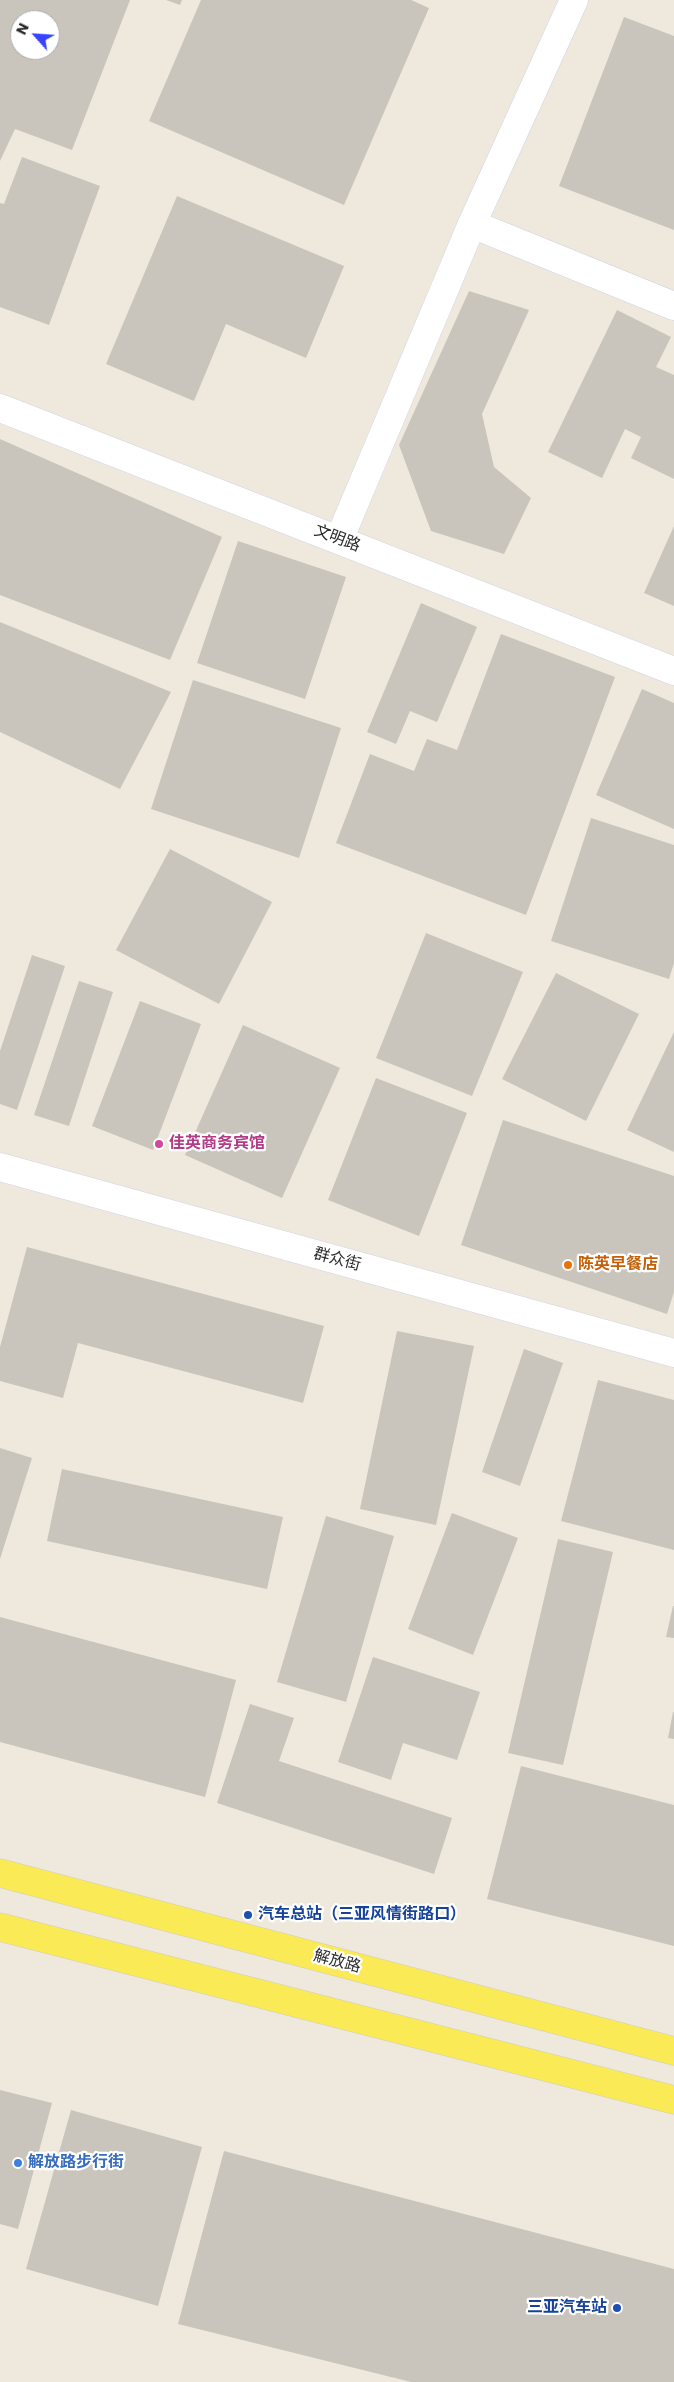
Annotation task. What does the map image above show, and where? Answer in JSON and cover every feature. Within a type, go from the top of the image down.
[{"type":"main road","name":"解放路","points":[[0,1873],[674,2051]]},
{"type":"main road","points":[[0,1927],[674,2100]]},
{"type":"street","points":[[338,540],[472,224],[574,0]]},
{"type":"street","points":[[472,224],[674,306]]},
{"type":"street","name":"文明路","points":[[0,408],[674,671]]},
{"type":"street","name":"群众街","points":[[0,1168],[674,1353]]},
{"type":"building","points":[[0,0],[130,0],[72,150],[15,129],[0,161]]},
{"type":"building","points":[[166,0],[182,0],[180,5]]},
{"type":"building","points":[[201,0],[411,0],[429,8],[344,205],[149,121]]},
{"type":"building","points":[[624,17],[674,36],[674,230],[559,186]]},
{"type":"building","points":[[22,157],[100,186],[49,325],[0,307],[0,203],[4,204]]},
{"type":"building","points":[[177,196],[344,266],[306,358],[226,324],[194,401],[106,364]]},
{"type":"building","points":[[469,291],[529,310],[482,414],[494,467],[531,498],[504,554],[431,531],[399,445]]},
{"type":"building","points":[[617,310],[671,337],[656,367],[674,375],[674,479],[631,458],[641,437],[625,429],[602,478],[548,452]]},
{"type":"building","points":[[0,439],[222,537],[170,660],[0,595]]},
{"type":"building","points":[[674,526],[674,606],[644,593]]},
{"type":"building","points":[[238,541],[346,577],[305,699],[197,663]]},
{"type":"building","points":[[421,603],[477,627],[437,722],[410,711],[396,744],[367,732]]},
{"type":"building","points":[[0,622],[171,692],[120,789],[0,732]]},
{"type":"building","points":[[501,634],[615,677],[526,915],[336,843],[370,754],[414,771],[427,739],[457,750]]},
{"type":"building","points":[[193,680],[341,728],[299,858],[151,809]]},
{"type":"building","points":[[642,689],[674,703],[674,829],[596,795]]},
{"type":"building","points":[[591,818],[674,845],[674,963],[669,979],[551,941]]},
{"type":"building","points":[[170,849],[272,902],[219,1004],[116,950]]},
{"type":"building","points":[[426,933],[523,972],[472,1096],[376,1058]]},
{"type":"building","points":[[32,955],[65,966],[17,1110],[0,1104],[0,1051]]},
{"type":"building","points":[[556,973],[639,1014],[586,1121],[502,1079]]},
{"type":"building","points":[[79,981],[113,992],[69,1126],[34,1115]]},
{"type":"building","points":[[140,1001],[201,1024],[153,1150],[92,1126]]},
{"type":"building","points":[[243,1025],[340,1068],[282,1198],[185,1155]]},
{"type":"building","points":[[674,1032],[674,1152],[627,1130]]},
{"type":"building","points":[[376,1078],[467,1113],[419,1236],[328,1200]]},
{"type":"building","points":[[503,1120],[674,1176],[674,1292],[667,1314],[461,1245]]},
{"type":"building","points":[[27,1247],[324,1326],[303,1403],[78,1343],[63,1398],[0,1381],[0,1347]]},
{"type":"building","points":[[397,1331],[474,1346],[436,1525],[360,1509]]},
{"type":"building","points":[[524,1349],[563,1363],[520,1486],[482,1472]]},
{"type":"building","points":[[598,1380],[674,1400],[674,1550],[561,1521]]},
{"type":"building","points":[[0,1448],[32,1458],[0,1559]]},
{"type":"building","points":[[62,1469],[283,1517],[267,1589],[47,1541]]},
{"type":"building","points":[[452,1513],[518,1538],[473,1655],[408,1629]]},
{"type":"building","points":[[326,1516],[394,1536],[346,1702],[277,1682]]},
{"type":"building","points":[[558,1539],[613,1552],[563,1765],[508,1753]]},
{"type":"building","points":[[674,1606],[674,1638],[666,1637]]},
{"type":"building","points":[[0,1617],[236,1680],[205,1797],[0,1742]]},
{"type":"building","points":[[373,1657],[480,1692],[457,1760],[403,1743],[391,1780],[338,1762]]},
{"type":"building","points":[[250,1704],[294,1718],[279,1761],[452,1818],[434,1874],[217,1803]]},
{"type":"building","points":[[674,1712],[674,1739],[668,1738]]},
{"type":"building","points":[[521,1766],[674,1805],[674,1946],[487,1899]]},
{"type":"building","name":"解放路步行街","points":[[0,2090],[52,2103],[18,2229],[0,2224]]},
{"type":"building","points":[[71,2110],[202,2147],[158,2306],[26,2269]]},
{"type":"building","points":[[224,2151],[674,2269],[674,2382],[411,2382],[178,2324]]},
{"type":"place","name":"佳英商务宾馆","points":[[159,1144]]},
{"type":"place","name":"陈英早餐店","points":[[568,1265]]},
{"type":"place","name":"汽车总站（三亚风情街路口）","points":[[248,1915]]},
{"type":"place","name":"解放路步行街","points":[[18,2163]]},
{"type":"place","name":"三亚汽车站","points":[[617,2308]]}]
